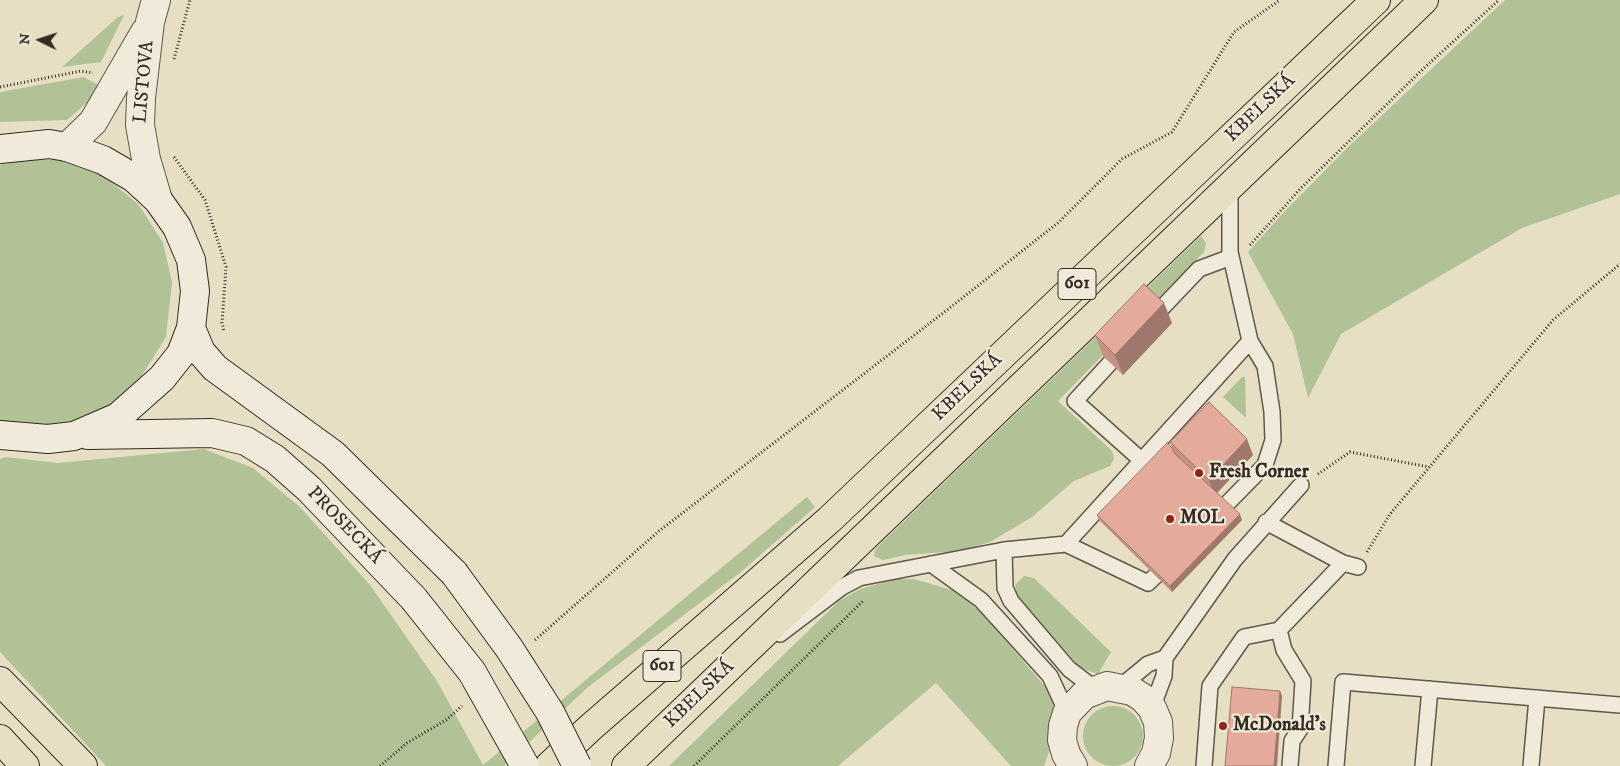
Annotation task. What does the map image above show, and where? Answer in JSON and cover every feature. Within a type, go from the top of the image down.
[{"type":"highway","name":"KBELSKÁ","points":[[549,766],[591,727],[829,520],[1376,0]]},
{"type":"highway","name":"KBELSKÁ","points":[[626,766],[1424,0]]},
{"type":"highway","points":[[0,681],[83,766]]},
{"type":"highway","points":[[0,740],[25,766]]},
{"type":"main road","name":"LISTOVA","points":[[67,147],[93,122],[153,11]]},
{"type":"main road","name":"LISTOVA","points":[[153,11],[140,98],[140,125],[146,159],[158,200]]},
{"type":"main road","points":[[0,148],[49,144],[67,147],[103,160],[134,178],[158,200],[177,226],[190,260],[195,291],[191,328],[181,354],[162,378],[118,417],[74,436],[48,439],[0,435]]},
{"type":"main road","points":[[191,328],[202,352],[215,368],[334,454],[454,573],[509,648],[550,712],[577,766]]},
{"type":"main road","name":"PROSECKÁ","points":[[74,436],[212,433],[246,441],[275,458],[309,490],[414,599],[472,672],[525,766]]},
{"type":"main road","points":[[1065,762],[1062,740],[1063,726],[1067,713],[1074,703],[1107,688],[1143,698],[1152,708],[1158,722],[1160,738],[1156,753],[1149,766]]},
{"type":"lane","points":[[1196,509],[1207,524],[1265,465],[1273,440],[1272,412],[1265,366],[1250,341],[1231,257],[1230,187]]},
{"type":"lane","points":[[1159,311],[1198,269],[1231,257]]},
{"type":"lane","points":[[1066,544],[1250,341]]},
{"type":"lane","points":[[1110,363],[1075,400],[1162,478]]},
{"type":"lane","points":[[1152,708],[1164,676],[1165,658],[1235,558],[1301,485]]},
{"type":"lane","points":[[1266,522],[1343,563],[1358,567]]},
{"type":"lane","points":[[701,694],[842,587],[873,574],[1004,550],[1066,544],[1148,584],[1183,549]]},
{"type":"lane","points":[[1004,550],[1004,588],[1011,601],[1069,669],[1107,688],[1148,664],[1165,658]]},
{"type":"lane","points":[[1204,766],[1210,686],[1244,637],[1279,630],[1343,563]]},
{"type":"lane","points":[[930,564],[981,600],[1050,676],[1067,713]]},
{"type":"lane","points":[[1279,630],[1284,650],[1303,681],[1300,729],[1292,741],[1290,766]]},
{"type":"lane","points":[[1336,766],[1343,682],[1620,705]]},
{"type":"lane","points":[[1423,766],[1430,689]]},
{"type":"lane","points":[[1531,766],[1537,698]]},
{"type":"path","points":[[174,62],[190,0]]},
{"type":"path","points":[[533,642],[659,531],[947,310],[1058,222],[1122,159],[1172,132],[1234,32],[1280,0]]},
{"type":"path","points":[[0,87],[81,71],[98,74]]},
{"type":"path","points":[[170,152],[205,200],[226,267],[222,323],[225,341]]},
{"type":"path","points":[[1358,567],[1390,514],[1553,320],[1620,264]]},
{"type":"path","points":[[1301,485],[1350,452],[1430,467]]},
{"type":"path","points":[[380,766],[407,743],[446,720],[468,700]]},
{"type":"green space","points":[[1505,0],[1620,0],[1620,194],[1522,228],[1341,334],[1308,398],[1293,334],[1248,252],[1346,149]]},
{"type":"green space","points":[[124,15],[101,62],[62,67],[118,17]]},
{"type":"green space","points":[[84,77],[100,86],[91,99],[67,120],[0,122],[0,92]]},
{"type":"green space","points":[[24,159],[60,160],[103,175],[139,205],[163,243],[172,282],[166,337],[134,388],[96,416],[59,427],[14,426],[0,421],[0,165]]},
{"type":"green space","points":[[1201,236],[1206,243],[1204,252],[1058,401],[1112,451],[1114,459],[1110,466],[1074,481],[1032,517],[990,542],[959,551],[905,555],[883,560],[874,556],[876,548]]},
{"type":"green space","points":[[1242,377],[1245,377],[1246,418],[1223,397]]},
{"type":"green space","points":[[204,449],[253,468],[300,507],[370,585],[437,681],[483,765],[807,497],[815,507],[741,572],[588,687],[504,766],[106,766],[0,652],[0,459],[6,457],[58,463]]},
{"type":"green space","points":[[1024,576],[1034,578],[1111,652],[1098,674],[1083,669],[1077,664],[1017,595],[1015,585]]},
{"type":"green space","points":[[896,579],[914,579],[955,591],[981,612],[1049,691],[1055,710],[1050,749],[1044,766],[1011,766],[936,683],[838,766],[669,766],[839,601],[860,589]]},
{"type":"green space","points":[[1113,706],[1130,711],[1138,719],[1143,736],[1138,753],[1130,761],[1113,766],[1096,761],[1088,753],[1083,736],[1088,719],[1096,711]]},
{"type":"building","points":[[1144,284],[1164,303],[1115,355],[1095,335]]},
{"type":"building","points":[[1209,402],[1247,439],[1209,480],[1170,442]]},
{"type":"building","points":[[1167,443],[1174,453],[1240,514],[1170,586],[1097,515]]},
{"type":"building","points":[[1232,687],[1280,691],[1274,766],[1225,766]]},
{"type":"place","name":"Fresh Corner","points":[[1199,473]]},
{"type":"place","name":"MOL","points":[[1170,519]]},
{"type":"place","name":"McDonald's","points":[[1223,726]]}]
